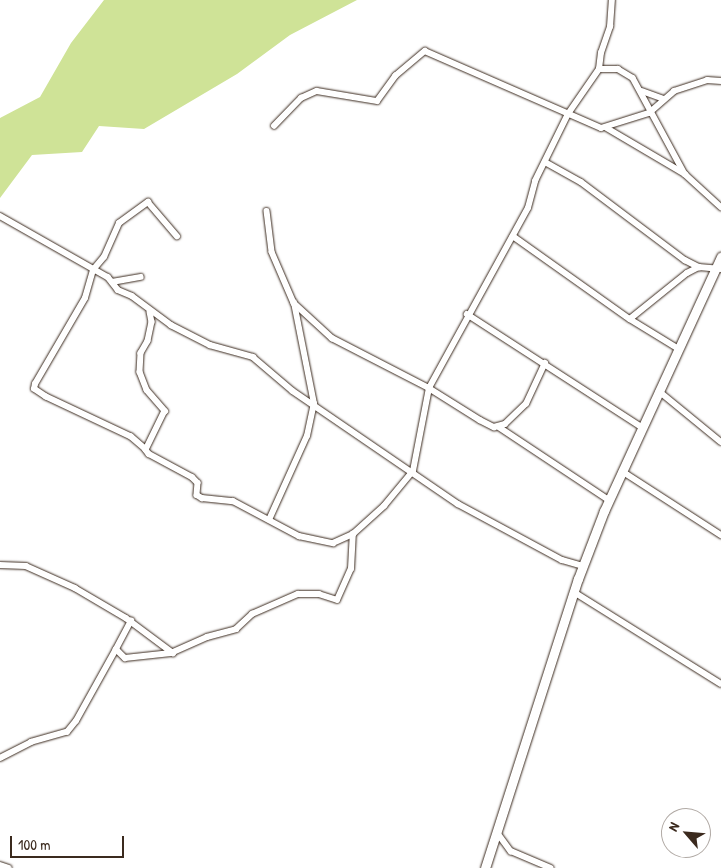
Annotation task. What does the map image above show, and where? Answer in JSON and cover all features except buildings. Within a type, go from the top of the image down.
[{"type":"main road","points":[[485,868],[583,566],[609,500],[659,391],[719,268],[721,257]]},
{"type":"street","points":[[177,236],[146,202],[119,223],[104,257],[93,270],[84,298],[41,371],[34,389],[131,437],[153,458],[192,477],[198,483],[198,495],[202,498],[233,501],[299,536],[326,543],[353,534],[384,506],[413,471],[429,388],[467,314],[513,236],[568,114],[599,69],[612,18],[612,0]]},
{"type":"street","points":[[274,126],[301,98],[316,91],[377,101],[395,76],[429,50],[593,126],[607,128],[685,174],[721,207]]},
{"type":"street","points":[[599,69],[618,69],[632,78],[642,91],[649,113],[685,174]]},
{"type":"street","points":[[607,128],[649,113],[674,91],[707,80],[721,80]]},
{"type":"street","points":[[642,91],[664,99]]},
{"type":"street","points":[[545,162],[597,193],[685,260],[699,267],[719,268]]},
{"type":"street","points":[[267,211],[272,252],[294,304],[314,404],[307,436],[269,520]]},
{"type":"street","points":[[0,216],[112,282],[118,290],[132,296],[150,312],[210,345],[253,357],[293,391],[354,434],[413,471],[458,504],[514,536],[562,560],[583,566]]},
{"type":"street","points":[[513,236],[630,319],[679,349]]},
{"type":"street","points":[[630,319],[699,267]]},
{"type":"street","points":[[112,282],[141,277]]},
{"type":"street","points":[[294,304],[332,338],[429,388],[480,420],[499,427],[609,500]]},
{"type":"street","points":[[146,450],[165,411],[147,390],[140,372],[141,353],[148,341],[152,322],[150,312]]},
{"type":"street","points":[[467,314],[642,427]]},
{"type":"street","points":[[499,427],[526,404],[545,363]]},
{"type":"street","points":[[659,391],[721,442]]},
{"type":"street","points":[[622,471],[721,535]]},
{"type":"street","points":[[116,649],[125,658],[146,658],[173,652],[236,629],[252,614],[298,594],[319,594],[337,600],[351,569],[353,534]]},
{"type":"street","points":[[0,565],[36,569],[131,621],[173,652]]},
{"type":"street","points":[[574,592],[721,684]]},
{"type":"street","points":[[0,758],[32,742],[67,732],[76,721],[131,621]]},
{"type":"street","points":[[497,832],[512,851],[551,868]]},
{"type":"street","points":[[0,865],[9,868]]},
{"type":"green space","points":[[104,0],[357,0],[290,35],[237,74],[144,129],[99,126],[82,152],[32,155],[0,198],[0,118],[40,97],[71,43]]}]
